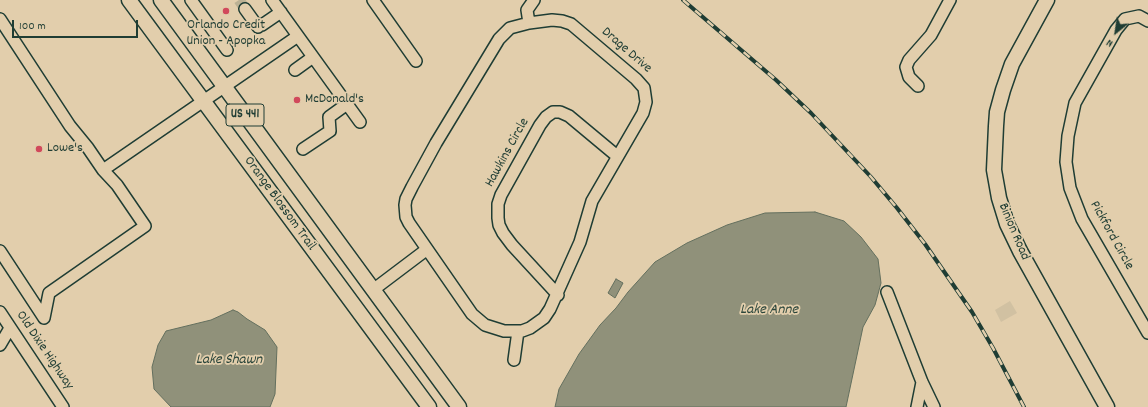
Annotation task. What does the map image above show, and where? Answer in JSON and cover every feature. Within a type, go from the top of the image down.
[{"type":"main road","name":"Orange Blossom Trail","points":[[129,0],[429,407]]},
{"type":"main road","name":"Orange Blossom Trail","points":[[161,0],[459,407]]},
{"type":"main road","name":"Binion Road","points":[[1047,0],[1012,64],[1003,90],[996,126],[994,170],[999,198],[1007,224],[1020,251],[1107,407]]},
{"type":"street","points":[[191,0],[227,50]]},
{"type":"street","points":[[272,0],[360,122]]},
{"type":"street","points":[[372,0],[416,61]]},
{"type":"street","points":[[529,23],[527,10],[534,0]]},
{"type":"street","points":[[918,86],[909,78],[906,67],[909,60],[932,35],[950,0]]},
{"type":"street","points":[[245,9],[260,26],[281,12]]},
{"type":"street","name":"Pickford Circle","points":[[1148,21],[1139,16],[1125,20],[1116,30],[1075,103],[1068,136],[1066,162],[1070,188],[1082,219],[1144,316],[1148,333]]},
{"type":"street","points":[[0,19],[66,119],[103,170],[117,185],[145,226],[49,293],[44,318],[0,251]]},
{"type":"street","name":"Drage Drive","points":[[552,20],[568,22],[636,79],[643,86],[646,97],[643,113],[590,205],[580,242],[558,295],[544,318],[530,328],[518,331],[496,329],[477,319],[426,250],[406,217],[405,211],[406,199],[436,143],[499,39],[510,28],[529,23],[552,20]]},
{"type":"street","points":[[103,170],[298,36]]},
{"type":"street","points":[[295,70],[314,57]]},
{"type":"street","points":[[303,148],[330,131],[329,117],[348,104]]},
{"type":"street","name":"Hawkins Circle","points":[[558,295],[512,245],[503,233],[499,225],[498,218],[498,204],[501,195],[540,125],[546,117],[554,112],[560,112],[569,116],[617,156]]},
{"type":"street","points":[[373,290],[426,250]]},
{"type":"street","points":[[887,292],[922,382],[934,407]]},
{"type":"street","name":"Old Dixie Highway","points":[[0,312],[63,407]]},
{"type":"street","points":[[0,345],[10,328]]},
{"type":"street","points":[[514,360],[518,331]]},
{"type":"street","points":[[917,407],[922,382]]},
{"type":"shaded area","points":[[1010,301],[1017,313],[1001,322],[995,310]]},
{"type":"water","name":"Lake Anne","points":[[815,212],[844,221],[861,237],[878,259],[881,283],[875,305],[863,327],[846,407],[555,407],[559,389],[579,354],[600,325],[655,262],[687,243],[727,225],[765,213]]},
{"type":"water","points":[[616,279],[623,283],[615,298],[608,293]]},
{"type":"water","name":"Lake Shawn","points":[[233,310],[265,330],[277,347],[275,394],[270,407],[171,407],[154,389],[152,367],[158,345],[166,331],[211,320]]},
{"type":"tunnel","points":[[239,0],[245,9]]},
{"type":"railway","points":[[683,0],[776,80],[811,113],[871,177],[897,208],[925,244],[972,312],[1024,407]]},
{"type":"place","name":"Orlando Credit Union - Apopka","points":[[226,11]]},
{"type":"place","name":"McDonald's","points":[[297,100]]},
{"type":"place","name":"Lowe's","points":[[39,149]]}]
